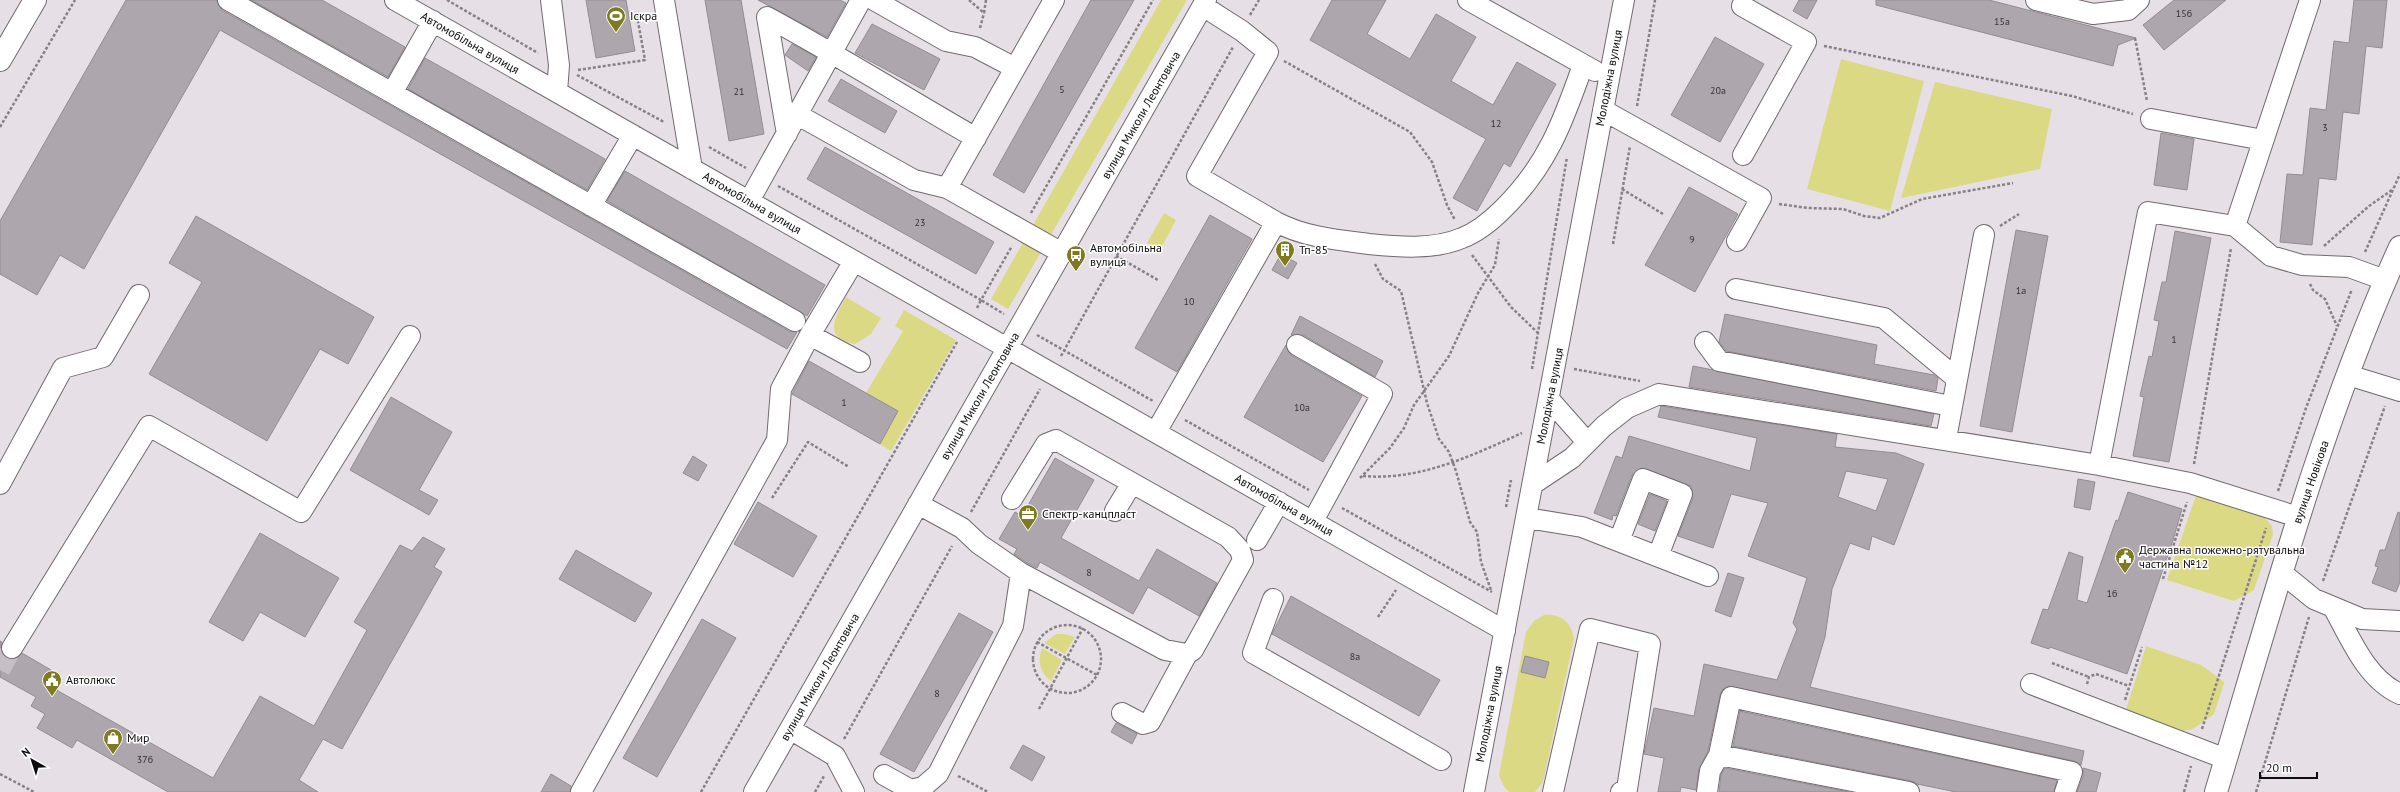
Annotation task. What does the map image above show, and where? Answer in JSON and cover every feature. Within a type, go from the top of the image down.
[{"type":"main road","points":[[0,60],[35,0]]},
{"type":"main road","name":"вулиця Новікова","points":[[2216,792],[2298,517],[2348,376],[2385,280],[2400,247]]},
{"type":"street","points":[[228,0],[795,321]]},
{"type":"street","name":"Автомобільна вулиця","points":[[395,0],[427,13],[557,92],[1505,631]]},
{"type":"street","points":[[551,0],[559,65],[557,92]]},
{"type":"street","points":[[664,0],[692,169]]},
{"type":"street","points":[[749,201],[862,0]]},
{"type":"street","points":[[874,0],[946,41],[975,47],[1015,68]]},
{"type":"street","points":[[947,188],[1054,0]]},
{"type":"street","points":[[1468,0],[1583,65],[1609,78]]},
{"type":"street","name":"Молодіжна вулиця","points":[[1474,792],[1624,0]]},
{"type":"street","points":[[2036,0],[2093,14],[2128,10],[2139,0]]},
{"type":"street","points":[[2235,226],[2310,0]]},
{"type":"street","points":[[1740,2],[1806,42],[1743,155]]},
{"type":"street","points":[[1204,3],[1268,52],[1197,176],[1294,232],[1365,244],[1396,247],[1440,244],[1462,238],[1487,224],[1530,180],[1547,152],[1563,122],[1583,65]]},
{"type":"street","name":"вулиця Миколи Леонтовича","points":[[754,792],[1204,3]]},
{"type":"street","points":[[392,94],[427,13]]},
{"type":"street","points":[[787,134],[768,17],[832,52],[905,98],[976,138]]},
{"type":"street","points":[[1603,110],[1761,198],[1737,241]]},
{"type":"street","points":[[798,115],[914,180],[947,188],[1062,253]]},
{"type":"street","points":[[2151,119],[2263,140]]},
{"type":"street","points":[[591,206],[633,135]]},
{"type":"street","points":[[2099,465],[2148,212],[2235,226],[2271,256],[2302,265],[2349,267],[2385,280]]},
{"type":"street","points":[[1156,432],[1276,222]]},
{"type":"street","points":[[1946,439],[1956,378],[1984,235]]},
{"type":"street","points":[[581,792],[777,440],[781,389],[810,335],[854,261]]},
{"type":"street","points":[[1736,289],[1884,318],[1956,378]]},
{"type":"street","points":[[0,484],[63,368],[103,357],[139,295]]},
{"type":"street","points":[[810,335],[860,362]]},
{"type":"street","points":[[12,648],[149,426],[301,512],[410,336]]},
{"type":"street","points":[[1705,342],[1719,361],[1951,406]]},
{"type":"street","points":[[1297,345],[1382,394],[1313,521]]},
{"type":"street","points":[[2348,376],[2395,390]]},
{"type":"street","points":[[1533,484],[1572,458],[1604,426],[1627,408],[1659,394],[1946,439],[2099,465],[2190,484],[2298,517]]},
{"type":"street","points":[[1549,399],[1587,442]]},
{"type":"street","points":[[1012,499],[1046,444],[1056,440],[1228,537],[1240,550],[1243,560],[1193,650],[1187,654],[1150,722],[1143,724],[1122,713]]},
{"type":"street","points":[[1619,541],[1643,479],[1682,494],[1658,556]]},
{"type":"street","points":[[1115,511],[1132,483]]},
{"type":"street","points":[[1257,540],[1279,502]]},
{"type":"street","points":[[918,504],[962,528],[979,544],[1021,573],[1166,650],[1187,654]]},
{"type":"street","points":[[1527,518],[1582,527],[1708,576]]},
{"type":"street","points":[[884,775],[911,790],[923,787],[941,768],[1013,626],[1021,573]]},
{"type":"street","points":[[2282,573],[2314,599],[2362,619],[2400,621]]},
{"type":"street","points":[[1272,599],[1253,653],[1441,760]]},
{"type":"street","points":[[2333,606],[2365,664],[2389,689],[2400,694]]},
{"type":"street","points":[[1553,792],[1590,629],[1650,644],[1627,789],[1621,792]]},
{"type":"street","points":[[2031,684],[2118,719],[2226,759]]},
{"type":"street","points":[[1707,792],[1710,771],[1719,754],[1731,698],[2072,772],[2065,792]]},
{"type":"street","points":[[790,729],[835,756],[854,792]]},
{"type":"street","points":[[1719,754],[1909,792]]},
{"type":"path","points":[[0,128],[75,0]]},
{"type":"path","points":[[969,0],[984,13],[986,0]]},
{"type":"path","points":[[815,792],[1260,0]]},
{"type":"path","points":[[571,72],[645,60],[637,16]]},
{"type":"path","points":[[1806,42],[2072,96],[2151,119],[2135,38]]},
{"type":"path","points":[[1268,52],[1410,132]]},
{"type":"path","points":[[1532,372],[1568,152]]},
{"type":"path","points":[[2204,722],[2306,408],[2358,270],[2400,174]]},
{"type":"path","points":[[1761,198],[1774,204],[1796,207],[1843,209],[1864,216],[1880,218],[1922,199],[2013,183]]},
{"type":"path","points":[[1622,189],[1663,214]]},
{"type":"path","points":[[2337,326],[2325,299],[2313,290],[2302,265],[2369,206],[2393,189]]},
{"type":"path","points":[[1358,480],[1390,448],[1424,391],[1449,356],[1478,294],[1495,265],[1507,205]]},
{"type":"path","points":[[2163,579],[2190,495],[2190,484],[2235,226]]},
{"type":"path","points":[[701,792],[981,300],[1021,325],[1168,410],[1492,592],[1481,562],[1477,532],[1470,522],[1452,462],[1439,439],[1424,391],[1401,291],[1383,279],[1365,244]]},
{"type":"path","points":[[1116,256],[1158,280]]},
{"type":"path","points":[[1574,369],[1648,383]]},
{"type":"path","points":[[2256,792],[2314,599],[2334,554],[2395,390]]},
{"type":"path","points":[[1521,439],[1523,426]]},
{"type":"path","points":[[1362,476],[1399,477],[1452,462],[1522,433],[1542,435]]},
{"type":"path","points":[[772,498],[808,442],[849,467]]},
{"type":"path","points":[[1378,617],[1406,574]]},
{"type":"path","points":[[1039,709],[1092,611]]},
{"type":"path","points":[[1068,626],[1082,629],[1096,641],[1099,649],[1100,666],[1097,675],[1090,683],[1076,691],[1060,692],[1050,689],[1043,683],[1034,668],[1033,659],[1037,642],[1052,628],[1068,626]]},
{"type":"path","points":[[1037,642],[1097,675]]},
{"type":"path","points":[[2118,719],[2142,647]]},
{"type":"path","points":[[2052,662],[2089,677]]},
{"type":"path","points":[[2096,674],[2129,686]]},
{"type":"path","points":[[941,768],[988,792]]},
{"type":"path","points":[[0,774],[34,792]]},
{"type":"shaded area","points":[[1161,0],[1187,0],[1008,309],[991,299]]},
{"type":"shaded area","points":[[1841,59],[1924,81],[1890,211],[1807,189]]},
{"type":"shaded area","points":[[1935,82],[2052,109],[2040,169],[1901,198]]},
{"type":"shaded area","points":[[1164,213],[1176,220],[1160,250],[1147,243]]},
{"type":"shaded area","points":[[846,297],[881,318],[871,334],[855,344],[838,337],[835,332],[835,319]]},
{"type":"shaded area","points":[[904,310],[956,340],[891,451],[880,444],[898,411],[866,393],[903,331],[895,326]]},
{"type":"shaded area","points":[[2197,492],[2262,515],[2272,526],[2273,534],[2254,590],[2234,601],[2167,580]]},
{"type":"shaded area","points":[[1544,615],[1556,616],[1565,620],[1571,628],[1574,639],[1543,782],[1535,792],[1509,792],[1503,785],[1499,775],[1526,632],[1534,621]]},
{"type":"shaded area","points":[[1056,634],[1065,634],[1075,637],[1065,654],[1044,643]]},
{"type":"shaded area","points":[[2146,646],[2201,665],[2223,681],[2224,683],[2214,714],[2193,729],[2176,732],[2125,713]]},
{"type":"shaded area","points":[[1042,648],[1062,660],[1051,681],[1044,674],[1040,666],[1040,653]]},
{"type":"building","points":[[126,0],[217,0],[222,10],[789,331],[797,332],[787,349],[220,30],[84,269],[60,255],[37,295],[0,274],[0,221]]},
{"type":"building","points":[[251,0],[322,0],[405,47],[388,77]]},
{"type":"building","points":[[586,0],[626,0],[635,51],[596,58]]},
{"type":"building","points":[[705,0],[741,0],[764,134],[729,141]]},
{"type":"building","points":[[758,0],[840,0],[846,3],[827,37]]},
{"type":"building","points":[[1091,0],[1134,0],[1024,193],[993,175]]},
{"type":"building","points":[[1332,0],[1386,0],[1367,34],[1410,59],[1436,14],[1476,37],[1451,81],[1493,105],[1517,62],[1556,84],[1510,167],[1504,163],[1477,211],[1453,198],[1486,139],[1310,40]]},
{"type":"building","points":[[1799,0],[1817,0],[1807,19],[1793,11]]},
{"type":"building","points":[[1876,0],[1989,0],[2136,38],[2118,45],[2113,66],[1876,5]]},
{"type":"building","points":[[2174,0],[2226,0],[2164,50],[2143,25]]},
{"type":"building","points":[[2354,0],[2387,0],[2382,48],[2366,46],[2359,114],[2343,112],[2336,180],[2319,178],[2312,245],[2280,242],[2287,174],[2303,175],[2310,108],[2326,110],[2334,41],[2349,43]]},
{"type":"building","points":[[872,24],[940,59],[924,90],[855,53]]},
{"type":"building","points":[[1715,37],[1764,64],[1720,142],[1671,115]]},
{"type":"building","points":[[792,44],[816,57],[808,71],[785,55]]},
{"type":"building","points":[[425,58],[605,159],[587,190],[408,89]]},
{"type":"building","points":[[841,79],[897,111],[885,133],[828,101]]},
{"type":"building","points":[[2161,133],[2194,139],[2187,190],[2154,185]]},
{"type":"building","points":[[825,147],[994,242],[976,274],[807,179]]},
{"type":"building","points":[[625,171],[825,285],[807,316],[607,201]]},
{"type":"building","points":[[1689,187],[1738,214],[1695,292],[1645,265]]},
{"type":"building","points":[[1210,215],[1252,239],[1177,372],[1135,348]]},
{"type":"building","points":[[196,216],[374,317],[348,364],[320,349],[267,441],[149,374],[202,282],[169,263]]},
{"type":"building","points":[[2016,230],[2048,236],[2012,432],[1980,426]]},
{"type":"building","points":[[2175,231],[2211,238],[2169,462],[2133,456],[2144,397],[2140,396],[2149,356],[2152,357],[2159,321],[2154,320],[2162,282],[2166,282]]},
{"type":"building","name":"Тп-85","points":[[1281,254],[1297,263],[1288,279],[1272,270]]},
{"type":"building","points":[[1725,314],[1877,345],[1874,364],[1934,375],[1938,378],[1936,391],[1726,351],[1719,342]]},
{"type":"building","points":[[1300,316],[1383,361],[1375,377],[1303,335],[1291,335]]},
{"type":"building","points":[[1286,345],[1291,355],[1362,396],[1323,462],[1244,417]]},
{"type":"building","points":[[809,361],[898,411],[880,444],[792,394]]},
{"type":"building","points":[[1693,366],[1934,414],[1931,426],[1689,387]]},
{"type":"building","points":[[391,397],[452,432],[419,490],[438,500],[429,515],[350,470]]},
{"type":"building","points":[[1661,406],[1837,434],[1835,447],[1896,453],[1924,464],[1894,545],[1872,536],[1869,550],[1850,543],[1832,589],[1825,637],[1810,687],[2084,751],[2081,765],[2074,761],[1728,686],[1720,695],[1708,751],[1699,769],[1696,790],[1681,787],[1680,792],[1658,792],[1664,758],[1644,754],[1654,708],[1694,716],[1704,664],[1777,680],[1797,629],[1793,623],[1807,578],[1748,556],[1768,503],[1731,494],[1713,548],[1678,536],[1693,498],[1691,486],[1642,468],[1632,475],[1616,516],[1613,515],[1612,520],[1594,513],[1616,456],[1622,458],[1629,436],[1750,471],[1757,438],[1658,417]],"holes":[[[1846,471],[1888,479],[1876,511],[1838,497]]]},
{"type":"building","points":[[693,456],[707,465],[698,481],[683,473]]},
{"type":"building","points":[[1055,458],[1094,480],[1061,538],[1139,581],[1157,549],[1217,583],[1199,616],[1148,587],[1133,614],[1040,562],[1037,568],[1027,563],[1014,554],[1017,549],[999,539],[1015,512],[1022,516]]},
{"type":"building","points":[[2078,479],[2095,482],[2090,510],[2074,507]]},
{"type":"building","points":[[2128,492],[2182,509],[2173,540],[2127,674],[2050,647],[2049,649],[2031,643],[2043,609],[2048,610],[2069,552],[2083,557],[2077,600],[2087,603],[2116,520],[2118,521]]},
{"type":"building","points":[[1650,494],[1667,501],[1655,531],[1638,524]]},
{"type":"building","points":[[758,502],[817,536],[793,577],[734,544]]},
{"type":"building","points":[[2398,512],[2400,513],[2400,582],[2396,592],[2372,583],[2378,567],[2375,566],[2380,550],[2385,550]]},
{"type":"building","points":[[260,533],[339,578],[305,637],[260,612],[243,641],[209,622]]},
{"type":"building","points":[[423,537],[445,549],[434,567],[442,572],[342,749],[323,739],[299,780],[318,792],[168,792],[77,740],[72,748],[37,728],[45,714],[31,706],[36,697],[0,677],[0,641],[2,642],[2,653],[6,658],[17,658],[22,653],[51,670],[44,683],[213,778],[260,696],[314,726],[367,630],[354,622],[400,545],[412,551]]},
{"type":"building","points":[[576,550],[652,593],[635,622],[559,579]]},
{"type":"building","points":[[1728,573],[1744,578],[1731,617],[1715,611]]},
{"type":"building","points":[[1291,596],[1440,680],[1419,716],[1272,634]]},
{"type":"building","points":[[959,613],[993,632],[914,772],[880,754]]},
{"type":"building","points":[[702,619],[736,638],[657,777],[623,758]]},
{"type":"building","points":[[1525,656],[1549,662],[1545,678],[1521,672]]},
{"type":"building","points":[[1740,711],[2057,780],[2054,792],[1956,792],[1917,784],[1911,781],[1733,746]]},
{"type":"building","points":[[1116,723],[1137,734],[1132,744],[1111,732]]},
{"type":"building","points":[[1023,745],[1045,757],[1032,781],[1010,768]]},
{"type":"building","points":[[1725,768],[1849,792],[1719,792],[1721,775]]},
{"type":"building","points":[[2083,768],[2101,773],[2096,792],[2077,792],[2083,776]]},
{"type":"building","points":[[551,774],[571,786],[570,792],[541,792]]},
{"type":"tunnel","points":[[0,670],[12,648]]},
{"type":"place","name":"Іскра","points":[[616,33]]},
{"type":"place","name":"Тп-85","points":[[1285,267]]},
{"type":"place","name":"Автомобільна вулиця","points":[[1076,272]]},
{"type":"place","name":"Спектр-канцпласт","points":[[1028,531]]},
{"type":"place","name":"Державна пожежно-рятувальна частина №12","points":[[2125,574]]},
{"type":"place","name":"Автолюкс","points":[[52,697]]},
{"type":"place","name":"Мир","points":[[113,755]]}]
